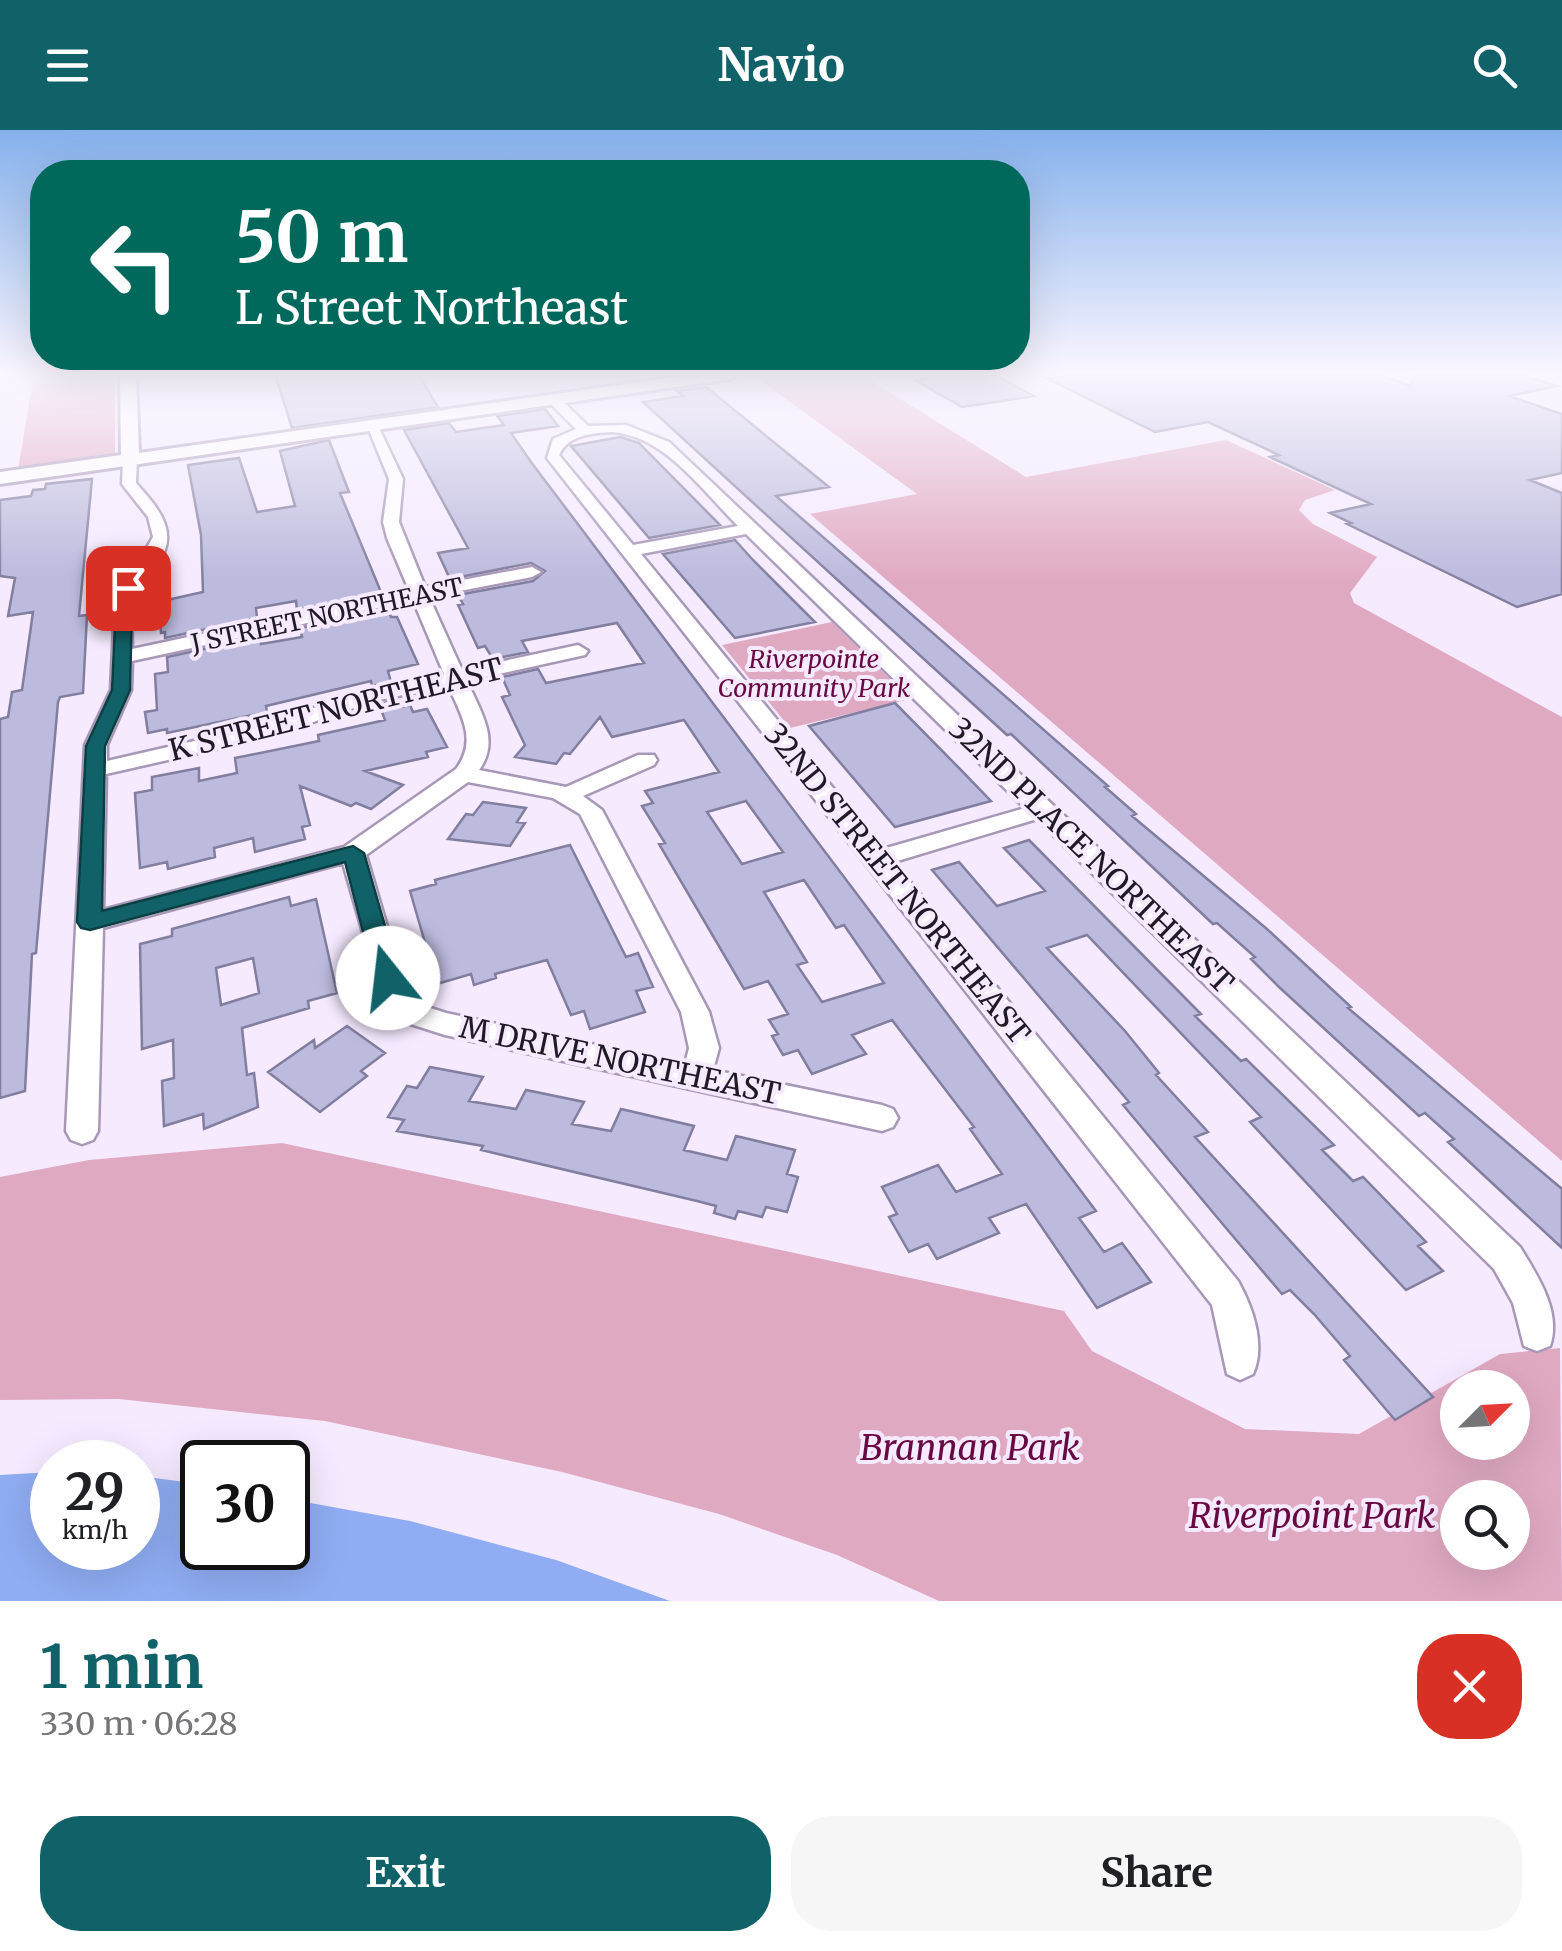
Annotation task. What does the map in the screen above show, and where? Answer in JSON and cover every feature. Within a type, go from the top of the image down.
[{"type":"street","points":[[82,1131],[96,746],[121,690],[128,588],[152,561],[161,537],[156,516],[129,484],[130,443]]},
{"type":"street","points":[[0,478],[261,443]]},
{"type":"street","points":[[90,922],[353,853],[464,774],[477,757],[481,739],[392,528],[397,486],[379,443]]},
{"type":"street","name":"32ND STREET NORTHEAST","points":[[558,443],[552,455],[1225,1293],[1235,1311],[1240,1361]]},
{"type":"street","name":"32ND PLACE NORTHEAST","points":[[661,443],[1507,1258],[1531,1299],[1537,1332]]},
{"type":"street","points":[[630,551],[751,528]]},
{"type":"street","name":"J STREET NORTHEAST","points":[[122,657],[532,572]]},
{"type":"street","name":"K STREET NORTHEAST","points":[[95,770],[261,732],[370,696],[578,651]]},
{"type":"street","points":[[566,795],[646,760]]},
{"type":"street","points":[[464,774],[566,795],[584,804],[600,826],[689,998],[704,1042],[696,1078]]},
{"type":"street","points":[[877,860],[1043,810]]},
{"type":"street","name":"M DRIVE NORTHEAST","points":[[353,853],[390,986],[408,1012],[445,1024],[882,1118]]},
{"type":"green space","points":[[23,443],[115,443],[115,457],[18,470]]},
{"type":"green space","points":[[846,443],[971,443],[1026,477],[1212,443],[1232,443],[1335,490],[1305,500],[1299,510],[1313,524],[1377,557],[1350,593],[1354,603],[1562,717],[1562,1161],[810,514],[917,494]]},
{"type":"green space","name":"Riverpointe Community Park","points":[[832,622],[910,699],[790,728],[722,645]]},
{"type":"green space","name":"Brannan Park","points":[[282,1143],[1064,1311],[1092,1351],[1245,1429],[1359,1434],[1440,1388],[1440,1460],[1530,1460],[1530,1370],[1472,1370],[1500,1354],[1560,1348],[1562,1601],[939,1601],[837,1555],[719,1514],[562,1472],[325,1421],[119,1399],[0,1400],[0,1177],[89,1160]]},
{"type":"water","points":[[30,1473],[30,1570],[160,1570],[160,1479],[180,1481],[180,1570],[310,1570],[310,1503],[410,1521],[556,1560],[670,1601],[0,1601],[0,1475]]},
{"type":"building","points":[[330,443],[349,492],[340,493],[381,592],[297,610],[296,601],[256,608],[257,618],[165,638],[158,602],[203,592],[201,535],[188,465],[239,458],[257,512],[295,506],[280,451]]},
{"type":"building","points":[[411,443],[518,443],[1096,1211],[1079,1218],[1104,1252],[1122,1243],[1151,1282],[1097,1308],[1026,1204],[989,1218],[999,1233],[937,1259],[928,1244],[909,1252],[889,1217],[897,1214],[882,1187],[938,1165],[956,1192],[1002,1174],[970,1129],[974,1127],[892,1020],[852,1035],[866,1054],[812,1074],[798,1050],[783,1055],[772,1036],[778,1034],[769,1020],[788,1014],[768,981],[744,989],[659,844],[665,843],[642,806],[653,803],[645,791],[719,772],[684,720],[612,737],[600,717],[570,754],[564,753],[556,764],[515,757],[525,745],[502,697],[510,695],[502,677],[538,669],[546,683],[644,663],[617,623],[522,641],[528,652],[493,659],[485,646],[478,648],[458,605],[463,604],[458,595],[533,581],[545,571],[531,563],[450,579],[438,553],[468,548]],"holes":[[[746,801],[783,852],[742,864],[707,812]],[[804,880],[836,928],[844,925],[884,983],[822,1002],[797,965],[807,962],[764,892]]]},
{"type":"building","points":[[639,443],[720,525],[649,538],[571,446]]},
{"type":"building","points":[[687,443],[774,443],[829,487],[776,496],[1108,786],[1105,787],[1136,814],[1132,816],[1267,929],[1351,1007],[1348,1008],[1562,1189],[1562,1248],[1448,1142],[1454,1139],[1425,1113],[1419,1116],[1279,987],[1251,959],[1255,957],[1217,923],[1213,924],[1011,734],[1007,735]]},
{"type":"building","points":[[1252,443],[1562,443],[1562,473],[1530,480],[1562,493],[1562,594],[1517,607],[1347,524],[1351,523],[1330,513],[1371,504],[1270,457],[1279,455]]},
{"type":"building","points":[[92,479],[79,616],[87,615],[83,693],[60,697],[58,702],[36,953],[32,954],[25,1091],[0,1098],[0,719],[8,717],[12,692],[22,690],[33,612],[8,616],[15,578],[0,576],[0,500],[31,496],[33,490],[45,489],[46,484]]},
{"type":"building","points":[[735,540],[815,622],[735,638],[663,554]]},
{"type":"building","points":[[388,609],[391,617],[397,617],[418,664],[388,671],[391,682],[372,686],[371,681],[266,706],[267,712],[167,733],[167,729],[148,733],[145,712],[157,710],[155,674],[168,672],[167,657],[260,637],[261,644],[302,637],[300,628]]},
{"type":"building","points":[[398,700],[400,707],[410,705],[413,712],[427,709],[447,747],[426,752],[428,757],[365,771],[403,785],[371,809],[356,803],[351,806],[300,786],[310,825],[302,827],[305,839],[255,852],[253,838],[214,848],[215,857],[168,869],[167,862],[140,868],[135,793],[152,790],[152,777],[199,768],[199,781],[237,773],[235,758],[319,741],[318,735],[385,720],[379,704]]},
{"type":"building","points":[[895,703],[991,801],[895,827],[809,726]]},
{"type":"building","points":[[483,802],[526,808],[517,822],[525,823],[510,846],[448,839],[466,814],[473,815]]},
{"type":"building","points":[[1029,840],[1201,1014],[1195,1016],[1241,1061],[1246,1059],[1334,1145],[1322,1150],[1353,1181],[1363,1177],[1426,1242],[1418,1246],[1443,1271],[1406,1290],[1250,1122],[1261,1117],[1087,935],[1047,948],[1125,1031],[1159,1073],[1156,1075],[1208,1132],[1195,1137],[1433,1397],[1395,1420],[1344,1360],[1350,1356],[1290,1290],[1282,1294],[1123,1105],[1129,1102],[932,870],[959,862],[997,906],[1045,891],[1004,848]]},
{"type":"building","points":[[570,845],[626,957],[638,953],[653,987],[636,991],[645,1012],[590,1029],[584,1011],[571,1015],[547,960],[495,974],[496,978],[474,985],[471,974],[437,984],[410,891],[436,884],[435,880]]},
{"type":"building","points":[[289,897],[291,906],[316,899],[337,993],[308,1001],[309,1008],[242,1028],[247,1075],[254,1073],[258,1107],[204,1129],[203,1114],[164,1126],[162,1081],[174,1078],[173,1040],[142,1049],[140,944],[172,936],[172,929]],"holes":[[[253,958],[259,993],[221,1005],[216,968]]]},
{"type":"building","points":[[347,1026],[385,1053],[361,1071],[367,1076],[320,1112],[268,1072],[314,1040],[315,1048]]},
{"type":"building","points":[[430,1067],[483,1077],[469,1101],[516,1109],[526,1090],[584,1102],[572,1124],[611,1131],[621,1109],[694,1126],[684,1150],[727,1160],[736,1136],[795,1150],[787,1174],[798,1177],[787,1212],[766,1207],[762,1217],[738,1211],[735,1219],[714,1213],[716,1206],[697,1201],[481,1150],[483,1146],[397,1131],[404,1120],[388,1117],[407,1086],[417,1088]]},
{"type":"route","points":[[128,588],[121,690],[96,746],[90,922],[353,853],[388,978]]},
{"type":"park label","name":"Riverpoint Park","points":[[1312,1516]]}]
